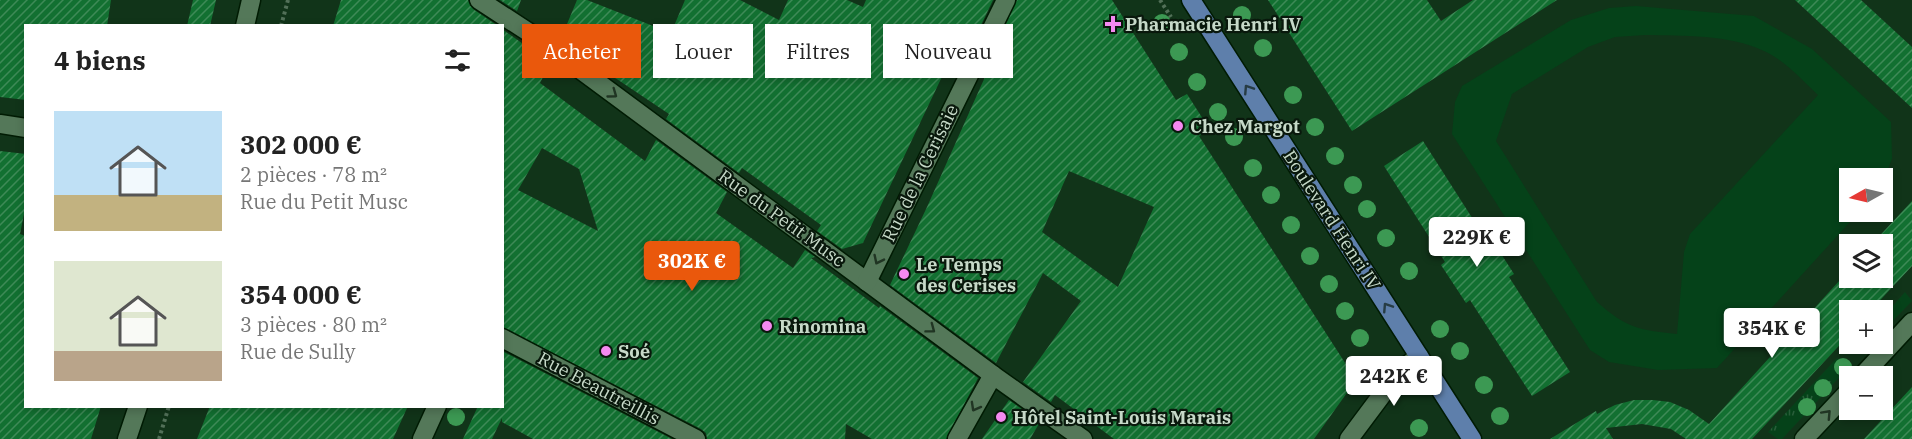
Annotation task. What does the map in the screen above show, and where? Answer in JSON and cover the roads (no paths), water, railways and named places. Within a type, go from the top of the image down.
[{"type":"main road","name":"Boulevard Henri IV","points":[[1191,0],[1472,439]]},
{"type":"street","points":[[245,24],[251,0]]},
{"type":"street","name":"Rue du Petit Musc","points":[[479,0],[539,39],[1083,439]]},
{"type":"street","name":"Rue de la Cerisaie","points":[[867,282],[1005,0]]},
{"type":"street","points":[[0,124],[24,128]]},
{"type":"street","points":[[1871,366],[1912,322]]},
{"type":"street","name":"Rue Beautreillis","points":[[504,339],[696,439]]},
{"type":"street","points":[[1349,439],[1399,372],[1419,356]]},
{"type":"street","points":[[957,439],[993,375]]},
{"type":"street","points":[[1804,439],[1839,402]]},
{"type":"street","points":[[127,439],[137,408]]},
{"type":"street","points":[[422,439],[436,408]]},
{"type":"place","name":"Pharmacie Henri IV","points":[[1113,24]]},
{"type":"place","name":"Chez Margot","points":[[1178,126]]},
{"type":"place","name":"Le Temps des Cerises","points":[[904,274]]},
{"type":"place","name":"Rinomina","points":[[767,326]]},
{"type":"place","name":"Soé","points":[[606,351]]},
{"type":"place","name":"Hôtel Saint-Louis Marais","points":[[1001,417]]}]
